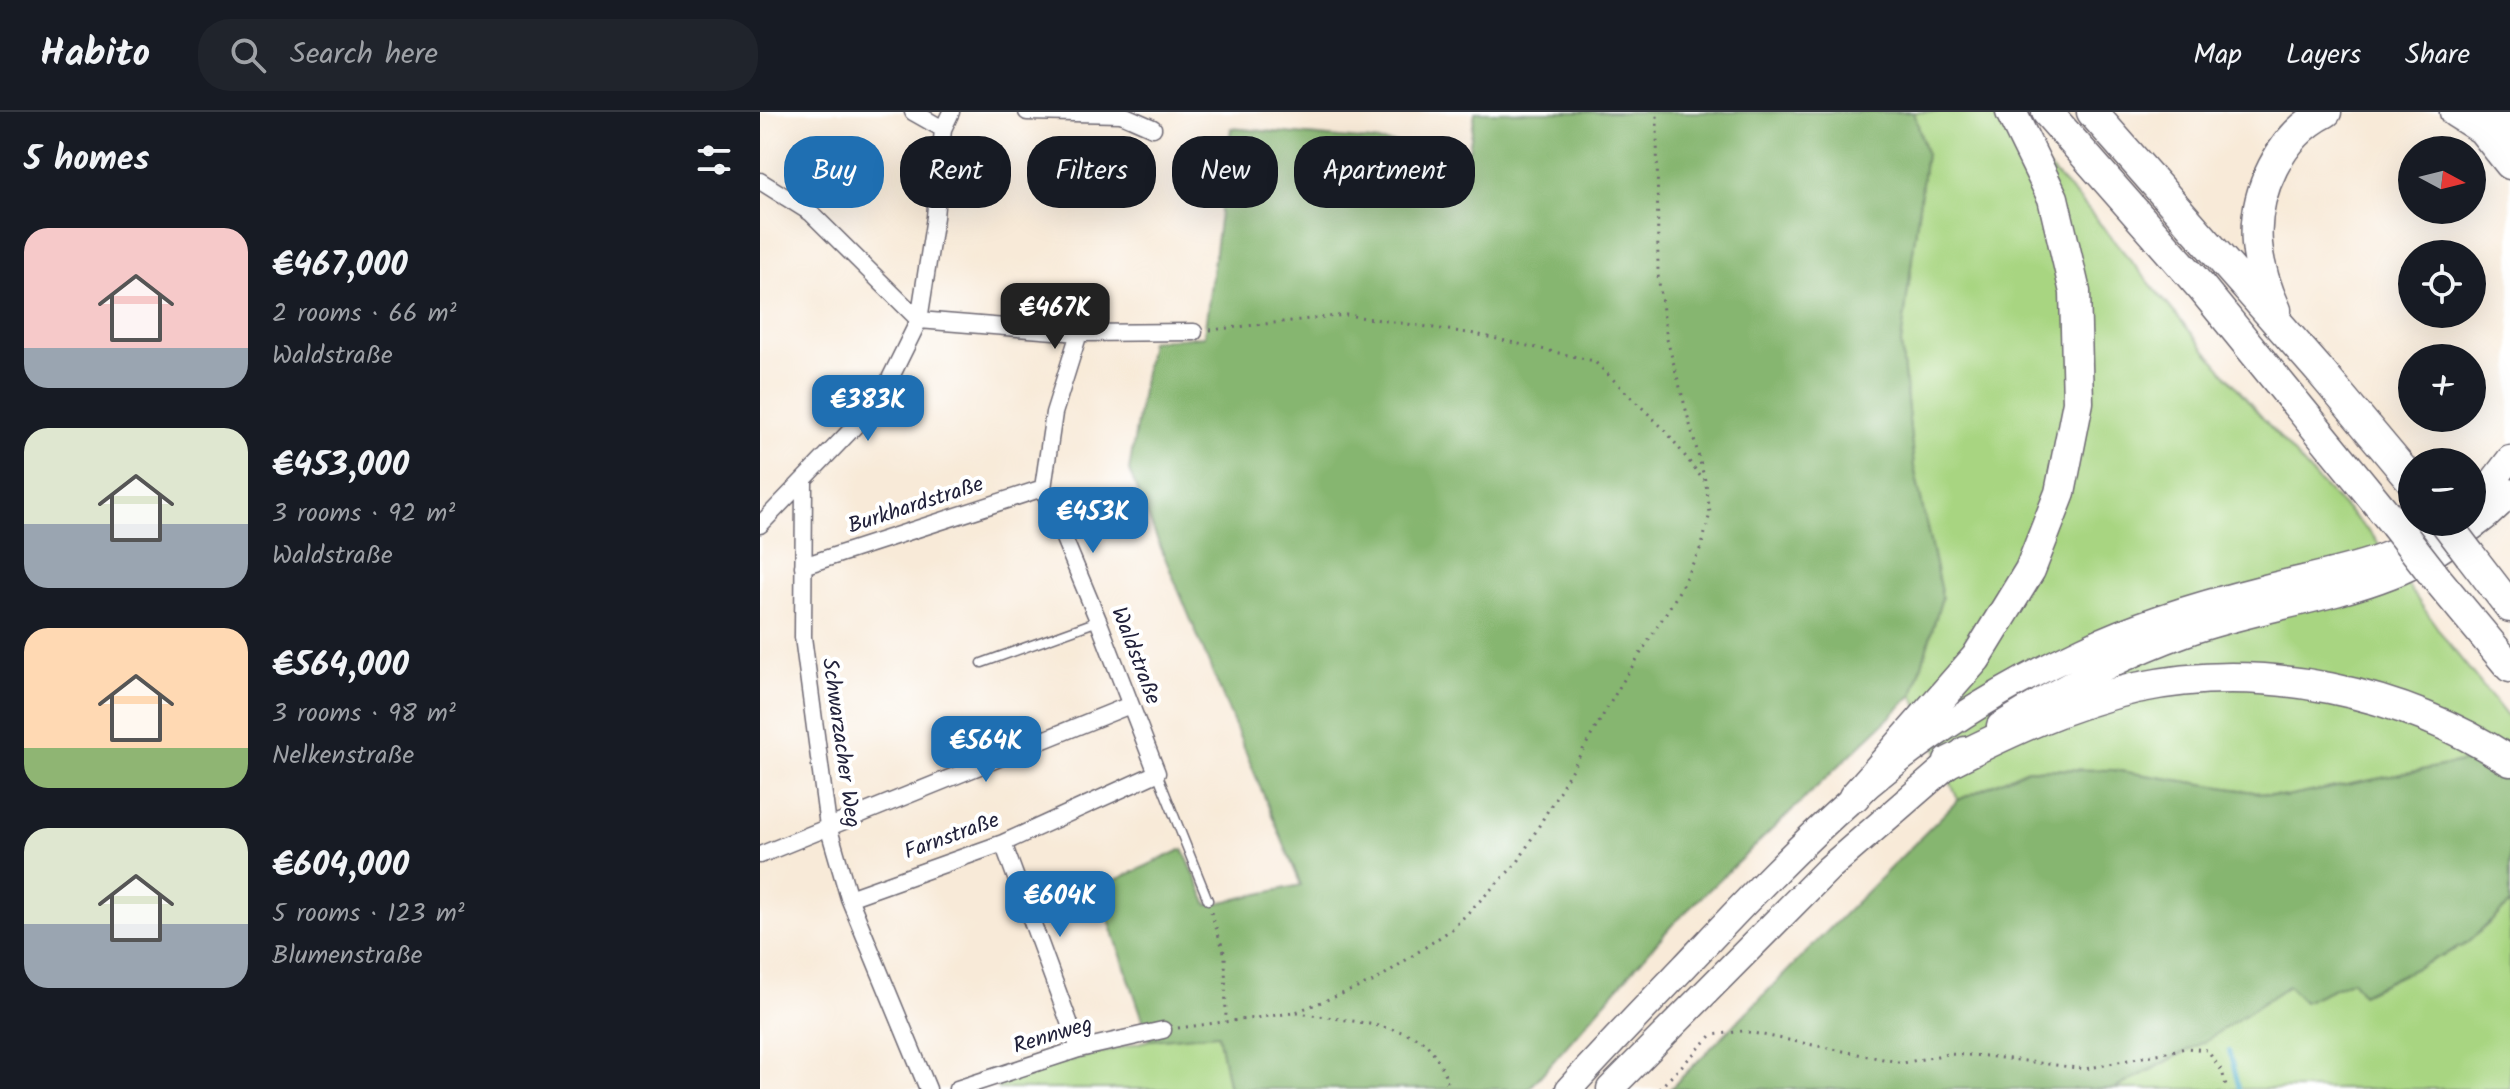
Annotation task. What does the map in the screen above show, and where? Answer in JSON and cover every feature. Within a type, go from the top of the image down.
[{"type":"highway","points":[[1569,1089],[1728,920],[1854,797],[1976,658],[2030,570],[2060,493],[2078,402],[2075,292],[2053,198],[2011,112]]},
{"type":"highway","points":[[2047,112],[2201,287],[2510,667]]},
{"type":"highway","points":[[2092,112],[2398,464]]},
{"type":"highway","points":[[2319,370],[2276,309],[2264,284],[2257,243],[2261,201],[2277,156],[2312,119],[2326,112]]},
{"type":"highway","points":[[2455,112],[2482,129],[2510,164]]},
{"type":"highway","points":[[2496,112],[2510,129]]},
{"type":"highway","points":[[2486,490],[2510,459]]},
{"type":"highway","points":[[1610,1089],[1828,869],[1949,762],[1989,732],[2111,662],[2187,632],[2393,575],[2455,540],[2497,509],[2510,492]]},
{"type":"highway","points":[[1854,797],[1922,744],[1988,699],[2085,648],[2165,616],[2261,589],[2368,565],[2426,536]]},
{"type":"highway","points":[[2456,536],[2510,607]]},
{"type":"highway","points":[[1949,762],[2043,717],[2136,688],[2199,680],[2304,684],[2356,694],[2416,712],[2479,740],[2510,761]]},
{"type":"street","points":[[913,112],[943,129]]},
{"type":"street","points":[[760,525],[879,401],[919,320],[935,217],[943,129],[951,112]]},
{"type":"street","points":[[1027,112],[1121,114],[1153,128]]},
{"type":"street","points":[[760,181],[811,213],[919,320],[1079,333],[1194,332]]},
{"type":"street","points":[[1043,488],[1054,413],[1079,333]]},
{"type":"street","name":"Schwarzacher Weg","points":[[804,482],[803,637],[828,826],[849,898],[928,1089]]},
{"type":"street","name":"Burkhardstraße","points":[[803,566],[1043,488]]},
{"type":"street","name":"Waldstraße","points":[[1043,488],[1157,773]]},
{"type":"street","points":[[760,855],[1130,705]]},
{"type":"street","name":"Farnstraße","points":[[849,898],[1003,843],[1157,773]]},
{"type":"street","points":[[1003,843],[1079,1049]]},
{"type":"street","name":"Rennweg","points":[[957,1089],[1079,1049],[1163,1030]]},
{"type":"lane","points":[[982,663],[1098,620]]},
{"type":"lane","name":"Waldstraße","points":[[1157,773],[1208,900]]},
{"type":"path","points":[[1163,1030],[1293,1013],[1375,981],[1452,929],[1518,862],[1620,686],[1676,597],[1702,545],[1710,513],[1706,484],[1667,339],[1658,275],[1657,112]]},
{"type":"path","points":[[1194,332],[1346,315],[1475,334],[1594,361],[1666,431],[1706,484]]},
{"type":"path","points":[[1208,900],[1225,955],[1226,1022]]},
{"type":"path","points":[[1293,1013],[1378,1025],[1425,1042],[1446,1073],[1448,1089]]},
{"type":"path","points":[[1659,1089],[1712,1035],[1743,1031],[1903,1063],[1947,1054],[2085,1069],[2186,1048],[2207,1050],[2222,1071],[2227,1089]]},
{"type":"green space","points":[[1475,112],[1914,112],[1926,153],[1901,343],[1914,467],[1942,597],[1913,695],[1672,925],[1529,1089],[1229,1089],[1218,1034],[1150,1040],[1098,888],[1183,849],[1208,905],[1301,885],[1129,471],[1150,341],[1204,336],[1221,208],[1278,208],[1278,136],[1230,136],[1231,128],[1318,136],[1294,136],[1294,208],[1475,208],[1475,136],[1471,136]]},
{"type":"green space","points":[[1914,112],[1995,112],[2081,201],[2260,415],[2317,480],[2373,536],[2448,643],[2510,720],[2510,780],[2481,758],[2286,797],[2113,770],[2028,769],[1958,800],[1913,695],[1942,597],[1914,467],[1901,343],[1926,153]]},
{"type":"green space","points":[[2482,758],[2510,780],[2510,904],[2466,944],[2362,994],[2352,980],[2304,1002],[2288,986],[2204,1042],[2114,1089],[1670,1089],[1958,800],[2028,769],[2113,770],[2286,797]]},
{"type":"green space","points":[[2510,904],[2510,1089],[2114,1089],[2204,1042],[2288,985],[2352,980],[2362,994],[2466,944]]},
{"type":"green space","points":[[1218,1033],[1229,1089],[998,1089],[996,1080],[1150,1040]]},
{"type":"waterway","points":[[2229,1051],[2239,1089]]}]
